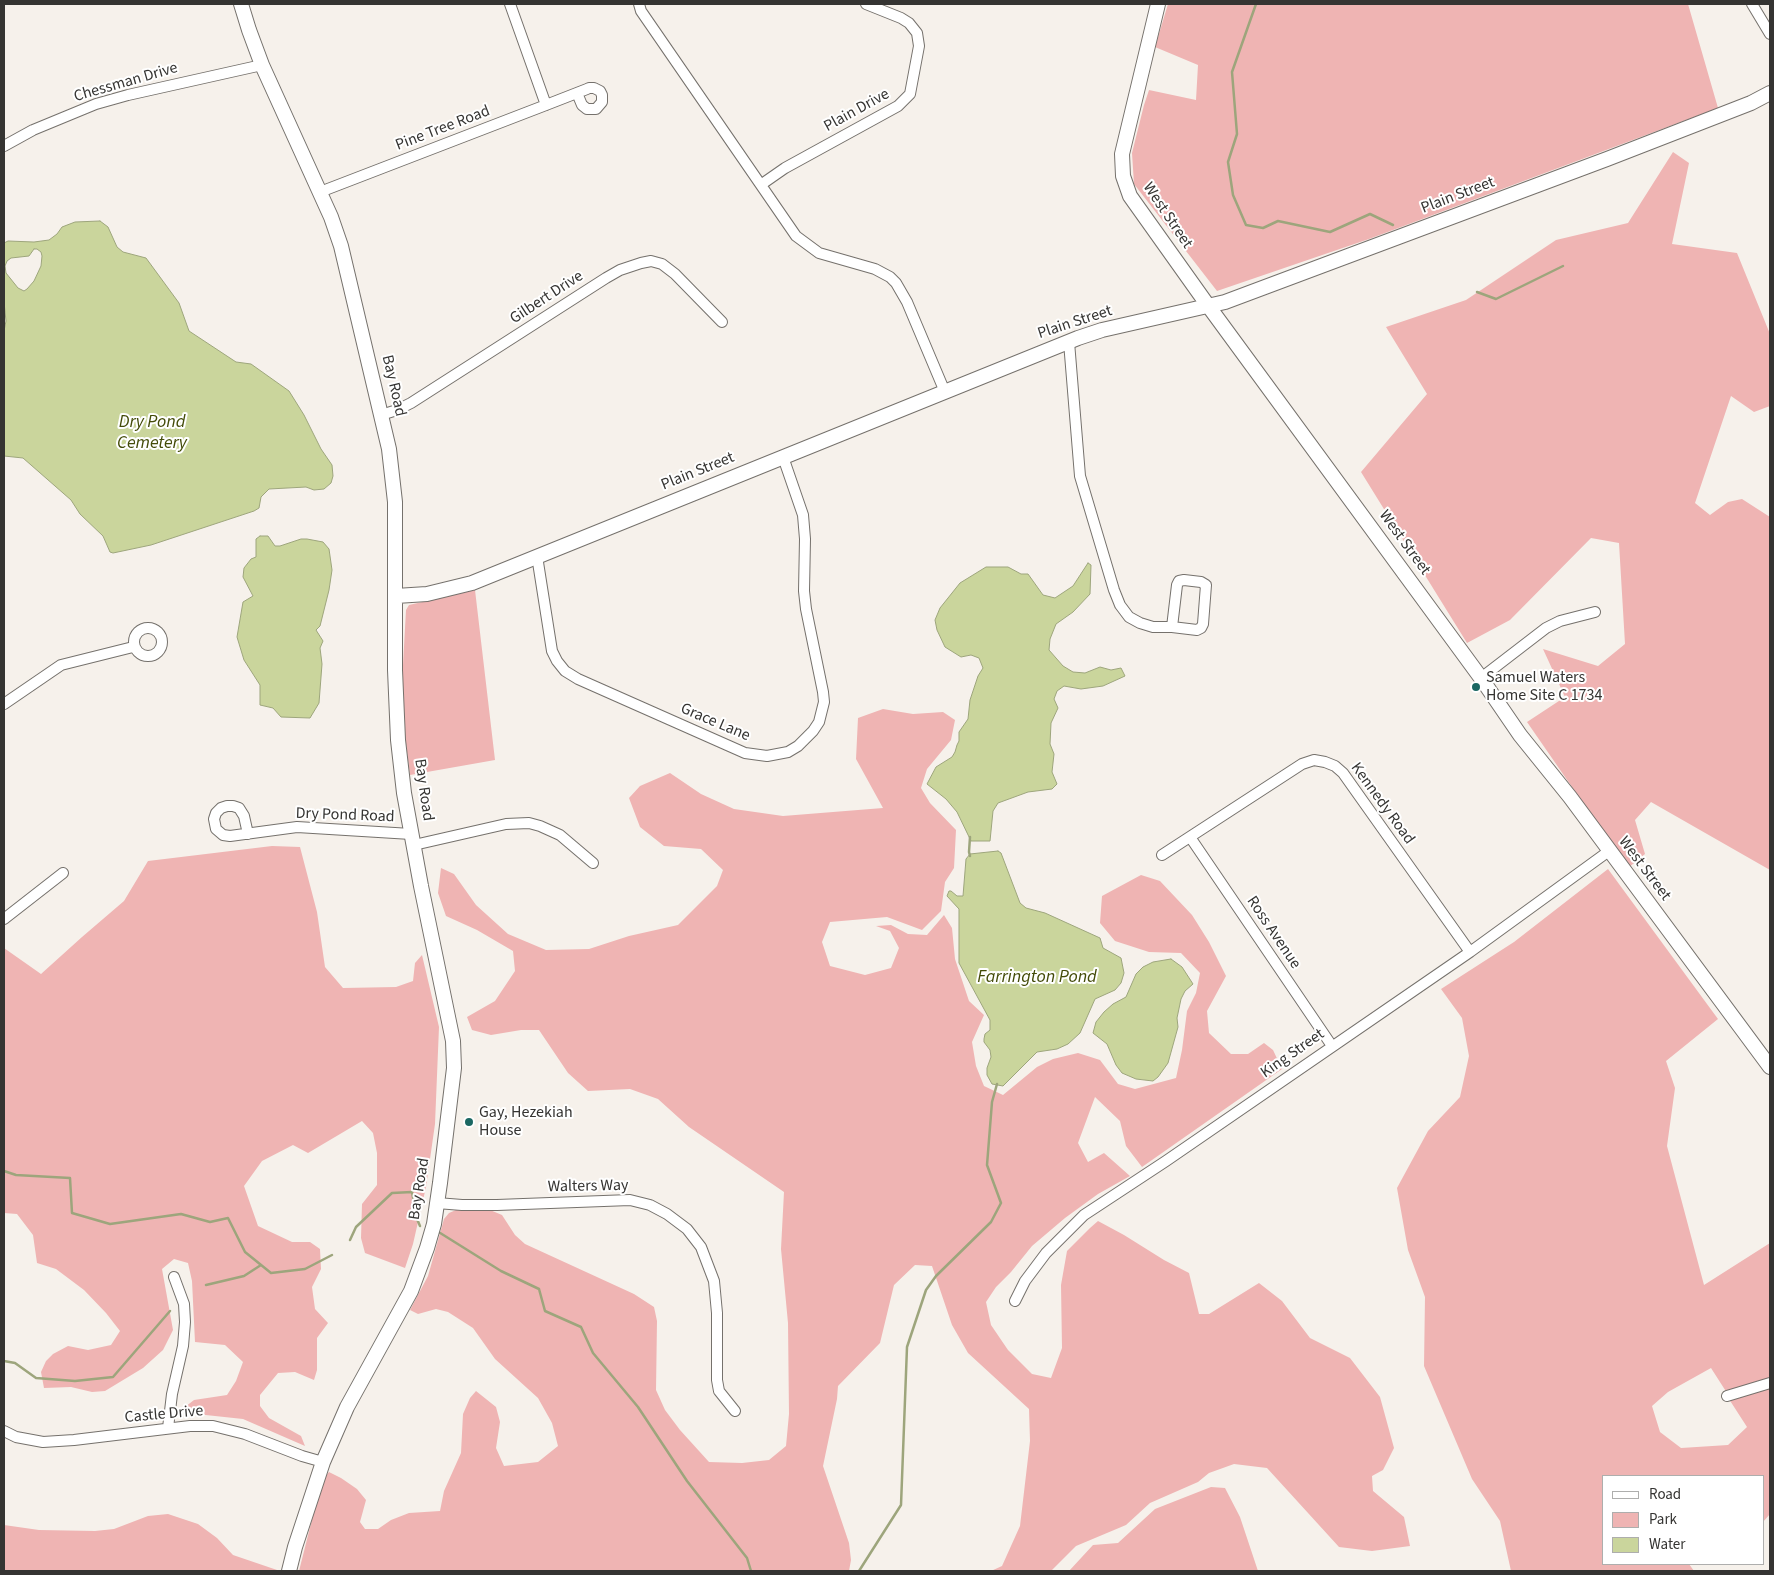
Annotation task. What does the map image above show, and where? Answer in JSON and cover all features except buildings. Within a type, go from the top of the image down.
[{"type":"street","name":"Bay Road","points":[[241,4],[262,65],[320,192],[344,255],[389,449],[395,502],[396,596],[394,670],[396,718],[404,793],[453,1041],[454,1068],[437,1203],[427,1248],[411,1292],[347,1407],[323,1462],[294,1547],[290,1571]]},
{"type":"street","points":[[510,4],[546,105]]},
{"type":"street","points":[[639,4],[641,10],[762,184],[789,227],[802,242],[819,253],[883,272],[896,283],[907,302],[945,392]]},
{"type":"street","name":"Plain Drive","points":[[762,184],[785,168],[898,106],[910,94],[919,46],[917,33],[905,20],[866,4]]},
{"type":"street","name":"West Street","points":[[1158,4],[1122,154],[1123,176],[1136,204],[1481,678],[1520,735],[1565,791],[1770,1067]]},
{"type":"street","points":[[1752,4],[1770,34]]},
{"type":"street","name":"Chessman Drive","points":[[4,146],[33,130],[96,104],[147,90],[262,65]]},
{"type":"street","name":"Pine Tree Road","points":[[320,192],[577,93]]},
{"type":"street","name":"Plain Street","points":[[396,596],[427,594],[461,586],[1069,342],[1102,330],[1225,302],[1598,162],[1751,103],[1770,93]]},
{"type":"street","name":"Gilbert Drive","points":[[381,415],[410,403],[606,278],[620,270],[641,263],[651,261],[662,264],[669,269],[722,322]]},
{"type":"street","points":[[1069,342],[1080,476],[1120,605],[1129,617],[1148,626],[1197,630],[1201,628],[1205,584],[1184,580],[1178,583],[1172,627]]},
{"type":"street","name":"Grace Lane","points":[[537,556],[552,651],[565,671],[578,680],[746,753],[767,756],[788,752],[798,746],[813,731],[820,717],[824,702],[806,609],[803,515],[783,457]]},
{"type":"street","points":[[1481,678],[1546,628],[1560,621],[1595,612]]},
{"type":"street","points":[[4,704],[61,665],[133,646]]},
{"type":"street","name":"Kennedy Road","points":[[1162,855],[1302,764],[1314,760],[1330,764],[1343,773],[1470,952]]},
{"type":"street","name":"Dry Pond Road","points":[[248,834],[297,827],[413,839],[506,824],[528,823],[560,835],[593,863]]},
{"type":"street","name":"Ross Avenue","points":[[1190,837],[1332,1046]]},
{"type":"street","name":"King Street","points":[[1016,1301],[1025,1281],[1046,1253],[1084,1215],[1166,1161],[1470,952],[1608,851]]},
{"type":"street","points":[[4,919],[63,873]]},
{"type":"street","name":"Walters Way","points":[[437,1203],[497,1205],[630,1200],[650,1205],[667,1214],[687,1229],[701,1247],[714,1281],[717,1313],[717,1380],[719,1391],[735,1411]]},
{"type":"street","points":[[168,1428],[172,1394],[183,1346],[185,1322],[184,1304],[174,1277]]},
{"type":"street","points":[[1727,1396],[1770,1383]]},
{"type":"street","name":"Castle Drive","points":[[4,1431],[16,1437],[43,1442],[197,1425],[219,1427],[245,1434],[323,1462]]},
{"type":"green space","points":[[1168,4],[1688,4],[1718,108],[1369,239],[1217,291],[1134,184],[1132,153],[1149,90],[1196,100],[1198,65],[1155,47]]},
{"type":"green space","points":[[1673,152],[1689,163],[1672,244],[1737,253],[1770,334],[1770,406],[1754,412],[1731,396],[1695,503],[1710,515],[1728,502],[1742,499],[1770,517],[1770,870],[1651,802],[1635,820],[1645,854],[1628,868],[1527,722],[1565,697],[1543,649],[1598,666],[1625,644],[1619,543],[1591,538],[1510,620],[1467,643],[1361,472],[1427,394],[1386,327],[1466,300],[1556,240],[1628,223]]},
{"type":"green space","points":[[475,590],[495,760],[410,775],[403,721],[403,665],[406,610],[409,605]]},
{"type":"green space","points":[[883,709],[913,714],[943,712],[955,720],[951,740],[927,769],[921,788],[930,803],[956,830],[954,868],[945,882],[941,911],[922,930],[887,917],[830,922],[822,942],[830,966],[865,975],[891,968],[899,948],[890,931],[876,926],[891,925],[908,934],[927,935],[944,915],[952,928],[955,959],[969,1001],[984,1015],[972,1042],[976,1066],[984,1086],[1003,1095],[1037,1067],[1053,1059],[1078,1053],[1100,1060],[1118,1084],[1135,1089],[1176,1078],[1187,1011],[1196,993],[1200,973],[1181,953],[1149,952],[1115,941],[1100,923],[1102,896],[1141,875],[1160,881],[1192,915],[1209,942],[1226,976],[1207,1011],[1209,1033],[1231,1054],[1248,1054],[1264,1043],[1273,1050],[1282,1069],[1142,1167],[1126,1146],[1120,1121],[1095,1097],[1078,1143],[1088,1162],[1104,1153],[1130,1176],[1098,1194],[1065,1218],[1032,1246],[996,1287],[986,1302],[991,1325],[1008,1350],[1032,1374],[1051,1378],[1062,1348],[1061,1285],[1067,1251],[1098,1221],[1189,1273],[1199,1314],[1209,1314],[1259,1283],[1282,1301],[1310,1338],[1350,1358],[1380,1397],[1394,1448],[1383,1470],[1372,1476],[1373,1491],[1404,1517],[1410,1546],[1372,1551],[1339,1547],[1267,1468],[1234,1464],[1209,1473],[1198,1482],[1150,1503],[1126,1525],[1076,1546],[1051,1571],[991,1571],[1002,1566],[1020,1526],[1030,1441],[1029,1409],[968,1353],[952,1325],[932,1266],[915,1265],[894,1285],[880,1343],[838,1386],[823,1466],[849,1543],[851,1560],[849,1571],[299,1571],[322,1480],[329,1472],[357,1489],[366,1500],[360,1522],[365,1529],[378,1529],[391,1520],[409,1513],[440,1511],[444,1491],[461,1453],[463,1414],[470,1398],[476,1391],[496,1407],[500,1422],[496,1448],[504,1466],[538,1462],[558,1446],[552,1423],[538,1398],[495,1359],[473,1328],[448,1312],[436,1309],[418,1314],[410,1310],[428,1276],[444,1219],[449,1213],[456,1210],[490,1210],[502,1215],[515,1235],[525,1244],[634,1294],[654,1307],[657,1321],[656,1390],[665,1410],[709,1462],[742,1463],[769,1460],[786,1446],[789,1414],[788,1323],[781,1249],[784,1192],[689,1127],[658,1099],[630,1089],[588,1091],[568,1073],[539,1030],[521,1030],[491,1035],[472,1030],[467,1017],[495,1001],[515,971],[513,951],[477,930],[446,916],[438,893],[441,868],[454,874],[476,905],[508,934],[546,950],[589,949],[629,936],[678,925],[717,886],[723,870],[701,849],[664,846],[640,827],[629,798],[640,786],[670,773],[701,794],[734,809],[783,816],[883,808],[856,759],[858,718]]},
{"type":"green space","points":[[272,846],[300,847],[317,912],[325,967],[343,988],[396,987],[413,981],[415,963],[422,955],[439,1027],[435,1124],[426,1187],[413,1244],[405,1268],[365,1253],[361,1238],[362,1204],[377,1185],[377,1153],[373,1133],[362,1121],[308,1153],[293,1145],[262,1161],[244,1186],[258,1226],[292,1242],[310,1242],[320,1249],[321,1269],[312,1287],[315,1309],[328,1323],[317,1338],[317,1370],[314,1380],[295,1372],[278,1373],[260,1395],[260,1406],[269,1418],[301,1436],[305,1446],[243,1419],[187,1413],[185,1407],[194,1400],[227,1395],[236,1381],[243,1362],[225,1345],[195,1342],[192,1281],[188,1263],[174,1259],[162,1269],[173,1330],[163,1350],[143,1368],[105,1391],[92,1392],[71,1387],[44,1388],[41,1372],[46,1361],[53,1354],[68,1346],[88,1350],[111,1345],[120,1331],[84,1290],[56,1269],[37,1263],[33,1235],[17,1214],[4,1213],[4,948],[41,974],[124,901],[148,861]]},
{"type":"green space","points":[[1608,869],[1718,1019],[1666,1061],[1675,1088],[1667,1146],[1704,1285],[1770,1243],[1770,1381],[1727,1393],[1711,1368],[1668,1392],[1652,1406],[1660,1432],[1681,1448],[1728,1445],[1747,1427],[1727,1396],[1770,1383],[1770,1514],[1764,1521],[1764,1475],[1602,1475],[1602,1565],[1690,1565],[1694,1571],[1511,1571],[1500,1521],[1472,1479],[1424,1366],[1425,1297],[1408,1250],[1397,1188],[1428,1131],[1460,1097],[1469,1056],[1462,1018],[1441,989],[1514,942]]},
{"type":"green space","points":[[1211,1487],[1225,1488],[1240,1517],[1258,1571],[1069,1571],[1093,1545],[1118,1543],[1155,1509]]},
{"type":"green space","points":[[168,1514],[198,1524],[217,1538],[233,1555],[280,1571],[4,1571],[4,1525],[39,1530],[95,1531],[114,1529],[148,1516]]},
{"type":"water","name":"Dry Pond Cemetery","points":[[100,221],[108,227],[117,247],[123,252],[146,258],[179,303],[189,331],[236,362],[251,364],[289,391],[332,465],[333,476],[331,483],[324,489],[314,490],[306,487],[269,489],[261,497],[259,508],[254,511],[151,545],[113,553],[110,552],[103,536],[80,514],[71,500],[23,458],[4,456],[4,331],[6,321],[4,302],[4,243],[8,241],[34,242],[49,240],[62,227],[75,222]],"holes":[[[34,249],[41,252],[42,256],[41,266],[34,281],[24,291],[18,288],[6,273],[5,266],[11,258],[29,256]]]},
{"type":"water","points":[[260,536],[268,536],[275,546],[307,539],[323,542],[329,549],[332,570],[329,590],[320,626],[316,630],[323,641],[320,648],[322,664],[319,703],[310,718],[281,717],[273,708],[260,705],[260,685],[244,660],[237,637],[243,602],[253,596],[243,577],[244,568],[251,559],[256,557],[256,539]]},
{"type":"water","points":[[1088,563],[1091,565],[1090,594],[1073,612],[1056,624],[1050,639],[1049,650],[1063,666],[1073,672],[1085,673],[1100,667],[1111,670],[1121,668],[1125,676],[1103,686],[1081,689],[1064,686],[1057,691],[1054,699],[1058,708],[1051,723],[1050,744],[1054,754],[1052,772],[1057,784],[1052,789],[1028,792],[998,803],[993,811],[990,841],[971,841],[957,812],[946,799],[927,784],[936,767],[952,757],[955,752],[959,741],[959,732],[968,719],[970,700],[978,676],[983,668],[979,658],[971,655],[961,657],[945,647],[937,630],[935,620],[940,608],[960,583],[986,567],[1008,567],[1021,574],[1028,574],[1043,595],[1055,598],[1073,586]]},
{"type":"water","name":"Farrington Pond","points":[[998,851],[1001,853],[1020,903],[1026,908],[1045,913],[1100,938],[1103,948],[1121,958],[1124,973],[1121,983],[1115,990],[1095,999],[1080,1033],[1068,1044],[1057,1049],[1037,1052],[1003,1086],[992,1084],[987,1075],[987,1068],[991,1057],[990,1050],[984,1039],[985,1034],[990,1030],[990,1020],[959,963],[959,909],[947,896],[949,891],[951,891],[957,896],[963,896],[966,859],[970,854]]},
{"type":"water","points":[[1171,959],[1182,967],[1193,984],[1185,991],[1181,999],[1177,1018],[1178,1027],[1168,1063],[1153,1081],[1136,1079],[1122,1073],[1116,1065],[1107,1044],[1093,1033],[1096,1022],[1113,1004],[1126,997],[1136,974],[1143,967],[1153,962]]},
{"type":"waterway","points":[[1256,4],[1232,72],[1237,134],[1228,162],[1233,195],[1246,225],[1263,228],[1278,221],[1330,232],[1370,214],[1393,225]]},
{"type":"waterway","points":[[1477,292],[1496,299],[1563,266]]},
{"type":"waterway","points":[[970,837],[970,856]]},
{"type":"waterway","points":[[859,1571],[901,1505],[907,1347],[926,1290],[936,1276],[991,1222],[1001,1203],[987,1165],[992,1102],[997,1084]]},
{"type":"waterway","points":[[4,1171],[16,1175],[70,1178],[72,1213],[110,1224],[181,1214],[210,1222],[228,1218],[245,1252],[271,1273],[305,1269],[332,1255]]},
{"type":"waterway","points":[[350,1240],[356,1227],[392,1193],[412,1192],[420,1226]]},
{"type":"waterway","points":[[437,1231],[501,1271],[539,1289],[545,1311],[581,1327],[593,1353],[638,1407],[687,1481],[747,1558],[751,1571]]},
{"type":"waterway","points":[[206,1285],[244,1276],[261,1265]]},
{"type":"waterway","points":[[4,1361],[15,1363],[36,1378],[75,1381],[113,1377],[170,1311]]},
{"type":"place","name":"Samuel Waters Home Site C 1734","points":[[1476,687]]},
{"type":"place","name":"Gay, Hezekiah House","points":[[469,1122]]}]
